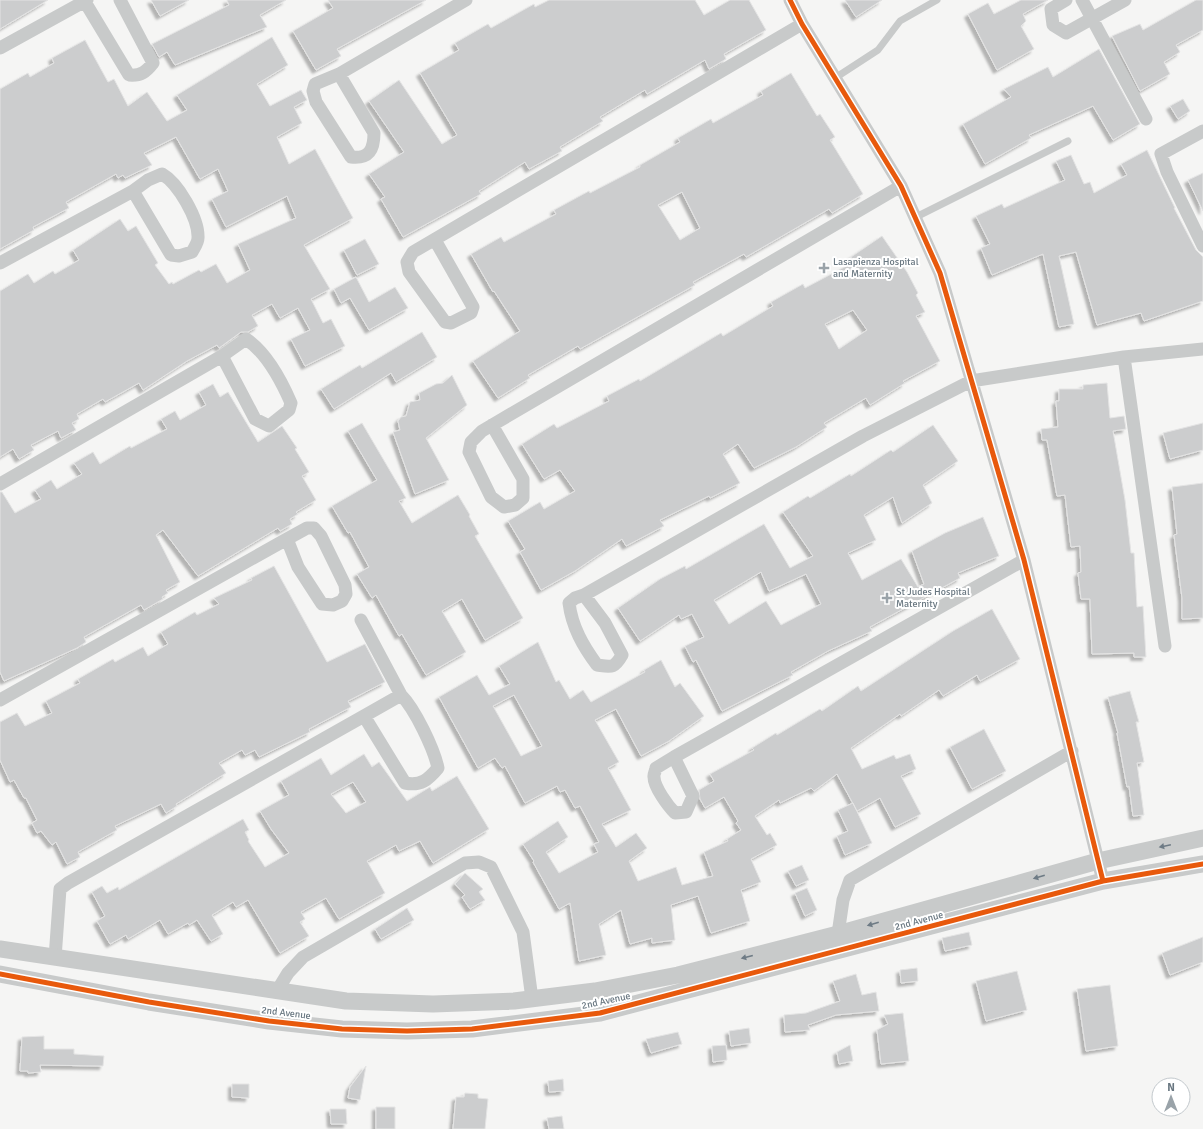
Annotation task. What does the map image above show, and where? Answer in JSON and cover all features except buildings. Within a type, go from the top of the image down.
[{"type":"street","points":[[0,48],[86,1],[129,74],[136,75],[146,72],[153,63],[120,0]]},
{"type":"street","points":[[339,74],[374,133],[374,144],[370,152],[361,158],[351,157],[316,102],[313,91],[315,84],[339,74],[466,0]]},
{"type":"street","points":[[790,0],[802,24],[901,186],[940,274],[971,381],[997,462],[1024,560],[1103,881]]},
{"type":"street","points":[[1066,0],[1051,9],[1053,25],[1066,33],[1125,0]]},
{"type":"street","points":[[1082,0],[1146,119]]},
{"type":"street","points":[[434,240],[473,307],[471,313],[451,323],[445,322],[409,272],[407,262],[413,252],[802,24]]},
{"type":"street","points":[[1203,131],[1161,154],[1167,172],[1203,246]]},
{"type":"street","points":[[0,263],[133,191],[148,180],[162,174],[170,179],[194,216],[198,238],[192,252],[178,256],[171,254],[133,191]]},
{"type":"street","points":[[492,425],[523,479],[523,498],[515,505],[504,507],[491,497],[469,452],[471,442],[482,431],[492,425],[901,186]]},
{"type":"street","points":[[0,484],[222,356],[246,339],[256,345],[263,353],[291,403],[289,410],[270,426],[255,419],[222,356]]},
{"type":"street","points":[[584,595],[605,622],[622,655],[617,664],[611,667],[597,665],[582,644],[571,617],[569,603],[575,598],[584,595],[863,436],[971,381],[1124,357],[1203,349]]},
{"type":"street","points":[[1124,357],[1165,646]]},
{"type":"street","points":[[0,700],[287,539],[307,528],[314,528],[321,536],[345,585],[346,594],[342,601],[333,605],[322,604],[298,567],[287,539]]},
{"type":"street","points":[[674,757],[1024,560]]},
{"type":"street","points":[[361,620],[401,695],[407,701],[436,758],[438,768],[427,781],[413,785],[405,783],[364,716]]},
{"type":"street","points":[[55,958],[60,889],[401,695]]},
{"type":"street","points":[[838,934],[843,900],[850,880],[1072,751]]},
{"type":"street","name":"2nd Avenue","points":[[0,949],[346,1001],[417,1003],[514,1001],[595,991],[678,975],[838,934],[1098,861],[1203,838]]},
{"type":"street","points":[[277,991],[288,973],[303,957],[465,863],[479,862],[491,867],[523,932],[532,999]]},
{"type":"street","name":"2nd Avenue","points":[[0,974],[149,1002],[270,1021],[342,1028],[407,1031],[472,1029],[600,1013],[1103,881],[1203,864]]},
{"type":"lane","points":[[835,78],[878,50],[900,21],[937,0]]},
{"type":"lane","points":[[916,217],[1068,141]]},
{"type":"cycle path","points":[[790,0],[802,24],[901,186],[940,273],[1024,560],[1103,881]]},
{"type":"cycle path","points":[[0,974],[149,1002],[269,1021],[342,1029],[407,1031],[472,1029],[600,1013],[1103,881],[1203,864]]},
{"type":"place","name":"Lasapienza Hospital and Maternity","points":[[824,268]]},
{"type":"place","name":"St Judes Hospital Maternity","points":[[887,598]]}]
